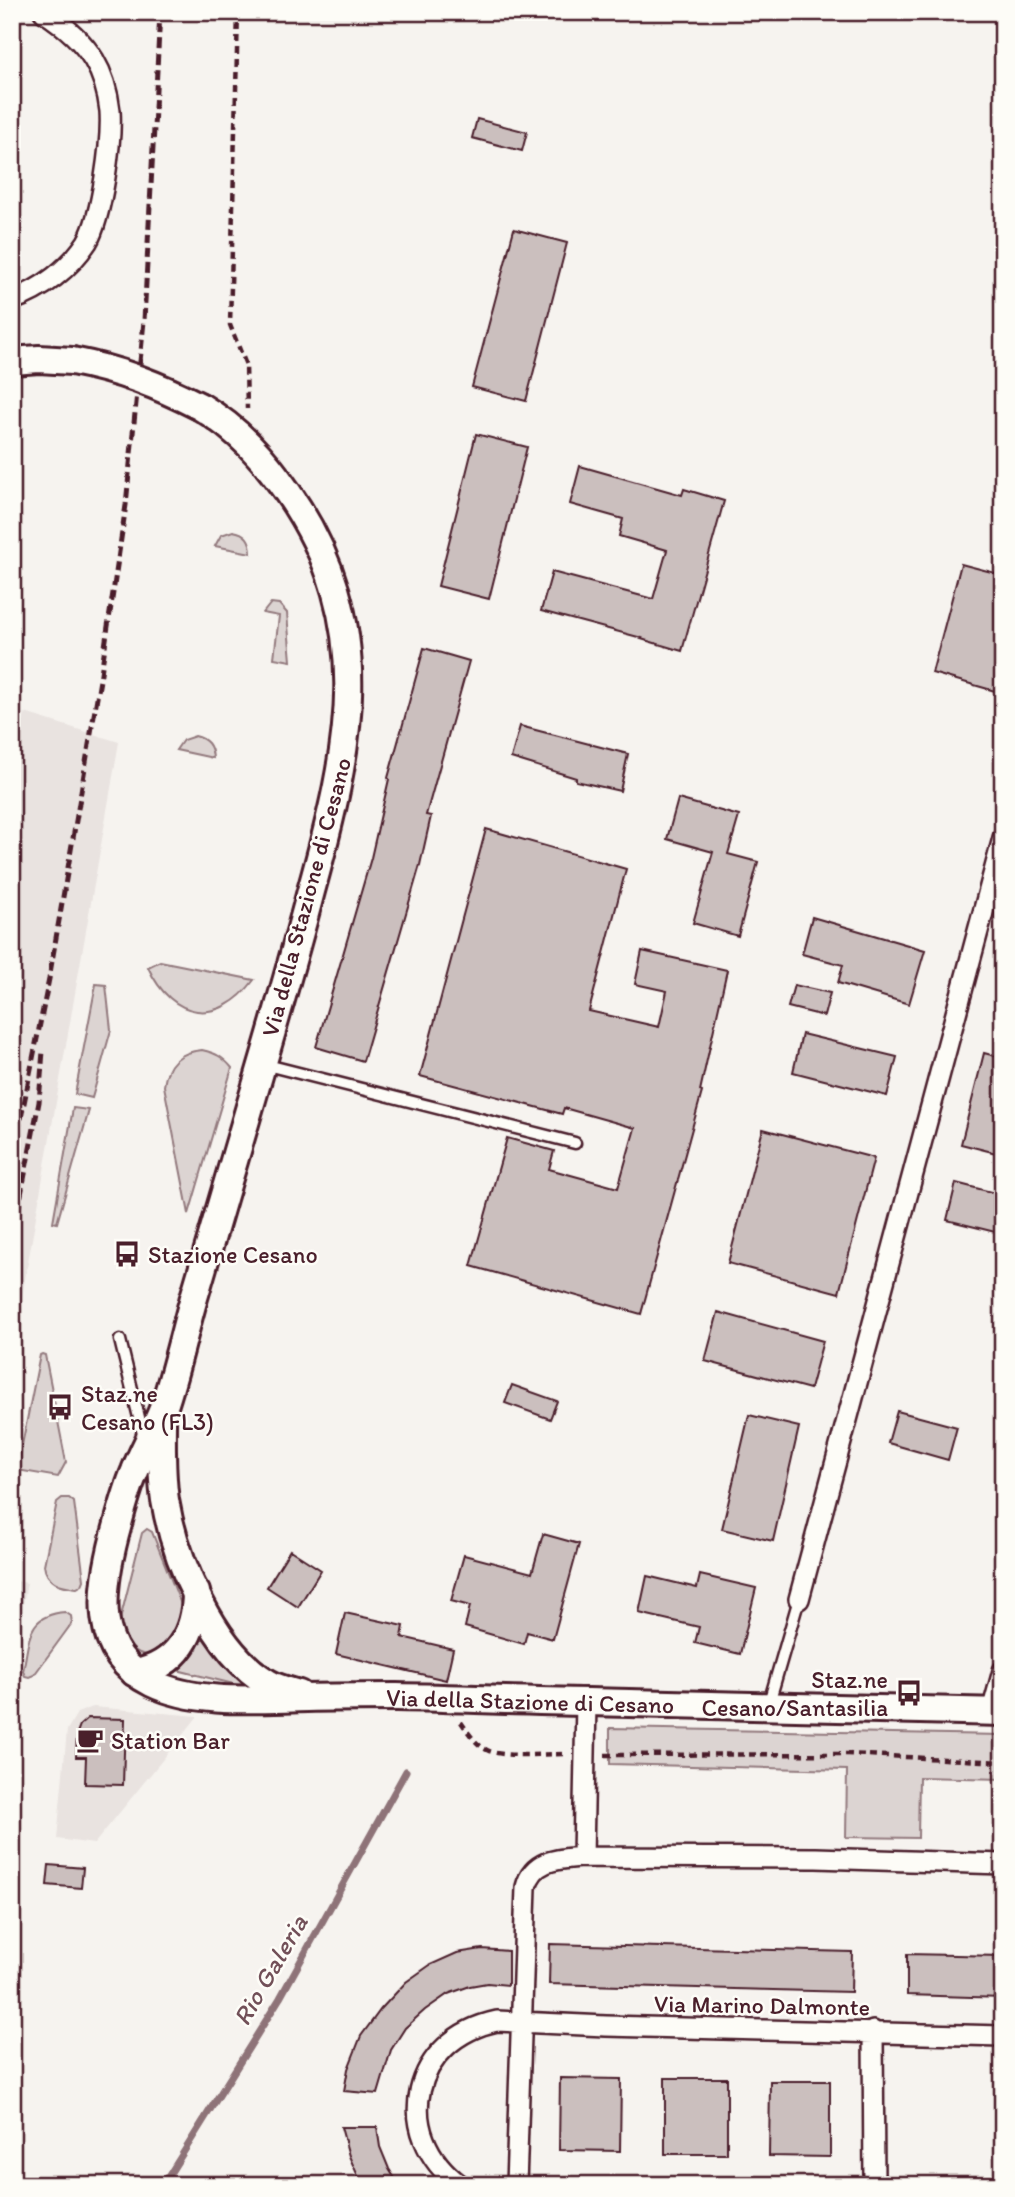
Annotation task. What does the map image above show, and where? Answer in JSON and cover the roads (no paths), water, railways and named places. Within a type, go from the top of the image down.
[{"type":"street","points":[[12,300],[39,288],[58,275],[86,244],[101,202],[105,175],[110,120],[102,76],[83,44],[44,12]]},
{"type":"street","name":"Via della Stazione di Cesano","points":[[12,361],[72,361],[109,368],[145,380],[226,422],[248,442],[293,501],[322,552],[340,608],[346,649],[349,686],[344,757],[329,825],[162,1410],[127,1491],[104,1584],[107,1630],[118,1653],[135,1672],[158,1686],[188,1695],[255,1700],[398,1697],[997,1711]]},
{"type":"street","points":[[799,1599],[1003,838]]},
{"type":"street","name":"Via della Stazione di Cesano","points":[[162,1410],[162,1467],[166,1502],[179,1549],[196,1592],[220,1635],[245,1665],[268,1683],[312,1697]]},
{"type":"street","points":[[135,1672],[161,1665],[178,1649],[193,1622],[196,1592]]},
{"type":"street","points":[[997,1711],[1003,1671]]},
{"type":"street","points":[[583,1857],[586,1702]]},
{"type":"street","points":[[516,2185],[520,2022],[528,1880],[535,1869],[546,1862],[583,1857],[816,1858],[1003,1864]]},
{"type":"street","name":"Via Marino Dalmonte","points":[[460,2185],[444,2172],[433,2158],[422,2135],[418,2102],[427,2069],[449,2043],[480,2025],[497,2021],[1003,2036]]},
{"type":"street","points":[[873,2031],[874,2185]]},
{"type":"lane","points":[[262,1064],[575,1143]]},
{"type":"lane","points":[[120,1340],[146,1445]]},
{"type":"lane","points":[[768,1706],[799,1599]]},
{"type":"waterway","name":"Rio Galeria","points":[[163,2185],[280,1998],[406,1771]]},
{"type":"railway","points":[[12,1163],[49,979],[100,680],[126,505],[144,321],[160,12]]},
{"type":"railway","points":[[12,1241],[39,1102],[43,1051]]},
{"type":"place","name":"Stazione Cesano","points":[[127,1254]]},
{"type":"place","name":"Staz.ne Cesano (FL3)","points":[[60,1407]]},
{"type":"place","name":"Staz.ne Cesano/Santasilia","points":[[909,1693]]},
{"type":"place","name":"Station Bar","points":[[90,1740]]}]
